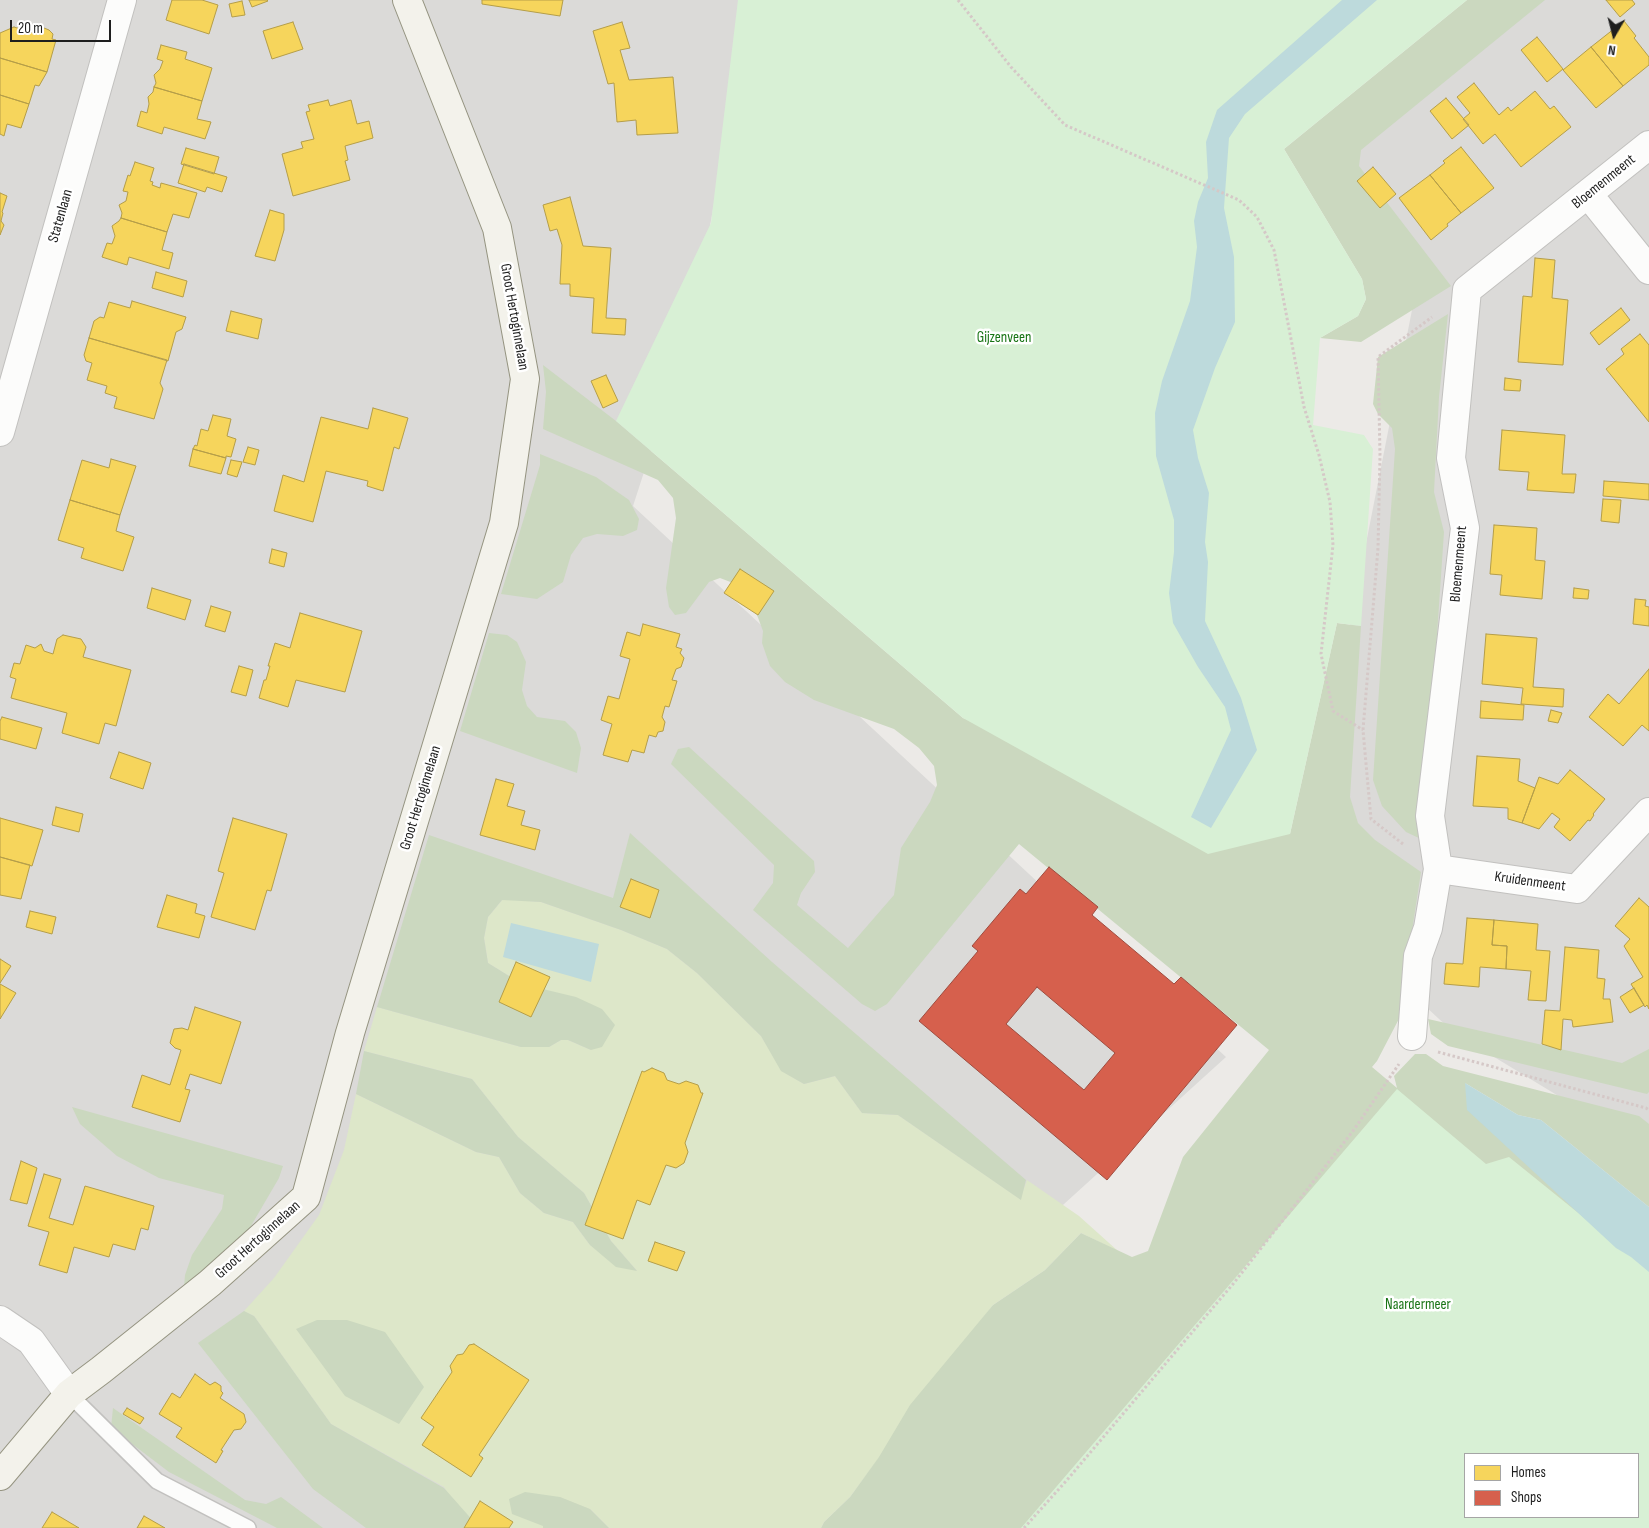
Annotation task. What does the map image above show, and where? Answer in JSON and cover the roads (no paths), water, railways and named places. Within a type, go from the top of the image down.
[{"type":"main road","name":"Groot Hertoginnelaan","points":[[0,1476],[69,1394],[210,1283],[306,1196],[350,1033],[504,523],[525,379],[499,237],[408,0]]},
{"type":"street","name":"Statenlaan","points":[[0,432],[122,0]]},
{"type":"street","name":"Bloemenmeent","points":[[1412,1036],[1418,956],[1428,928],[1438,869],[1430,816],[1465,528],[1451,458],[1467,290],[1649,146]]},
{"type":"street","points":[[1588,194],[1649,270]]},
{"type":"street","name":"Kruidenmeent","points":[[1438,869],[1577,889],[1649,812]]},
{"type":"street","points":[[0,1320],[31,1341],[69,1394]]},
{"type":"lane","points":[[69,1394],[157,1481],[248,1528]]},
{"type":"water","points":[[1342,0],[1377,0],[1245,114],[1229,138],[1224,208],[1234,257],[1235,322],[1215,368],[1193,430],[1198,458],[1209,493],[1205,542],[1208,562],[1205,621],[1241,698],[1257,750],[1211,828],[1191,817],[1231,730],[1225,707],[1198,667],[1173,623],[1169,593],[1174,552],[1174,520],[1156,456],[1155,413],[1162,381],[1190,301],[1197,247],[1194,221],[1198,202],[1208,178],[1206,142],[1217,110]]},
{"type":"water","points":[[511,923],[599,944],[591,982],[503,957]]},
{"type":"water","points":[[1465,1083],[1518,1115],[1541,1120],[1649,1207],[1649,1272],[1631,1257],[1616,1248],[1467,1110]]},
{"type":"park label","name":"Gijzenveen","points":[[1004,338]]},
{"type":"park label","name":"Naardermeer","points":[[1418,1305]]}]
